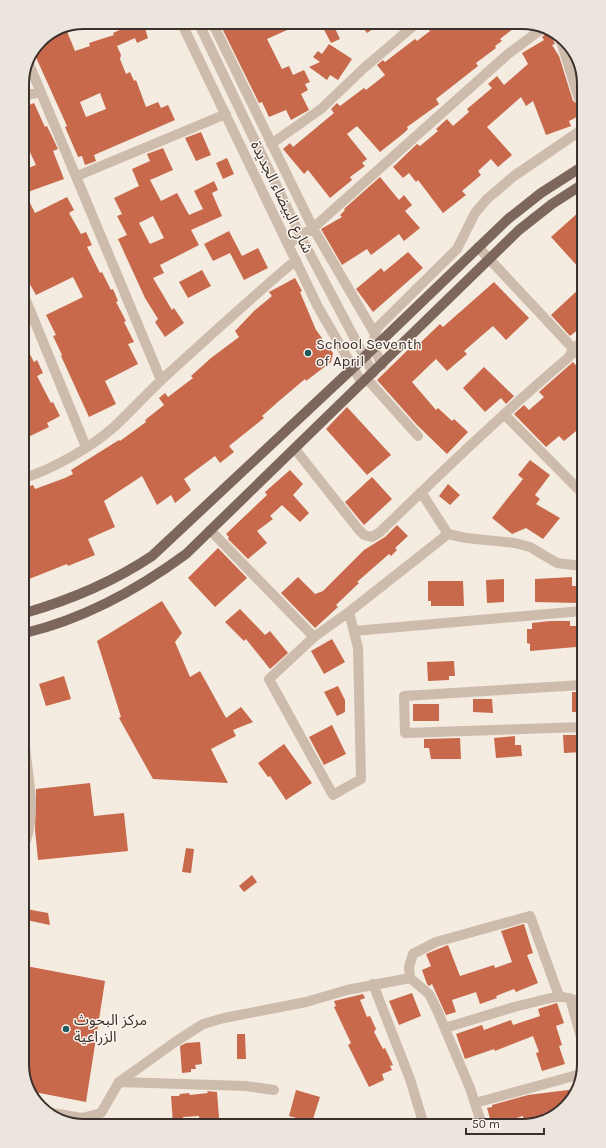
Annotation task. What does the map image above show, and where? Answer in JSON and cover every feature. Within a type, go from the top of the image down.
[{"type":"main road","points":[[29,612],[47,607],[102,585],[127,573],[152,556],[364,358],[508,219],[541,193],[577,170]]},
{"type":"main road","points":[[29,632],[68,620],[130,592],[186,554],[382,365],[488,259],[519,230],[546,208],[577,188]]},
{"type":"street","name":"شارع البيضاء الجديدة","points":[[184,29],[318,307],[353,368],[367,378]]},
{"type":"street","name":"شارع البيضاء الجديدة","points":[[201,29],[301,236],[364,358],[367,378]]},
{"type":"street","points":[[215,29],[313,228],[375,334]]},
{"type":"street","points":[[272,144],[321,109],[364,68],[410,29]]},
{"type":"street","points":[[288,244],[313,228],[508,54],[538,32]]},
{"type":"street","points":[[563,47],[577,93]]},
{"type":"street","points":[[31,69],[161,380]]},
{"type":"street","points":[[29,95],[41,92]]},
{"type":"street","points":[[77,176],[226,114]]},
{"type":"street","points":[[382,365],[373,348],[375,334],[383,322],[457,249],[472,218],[482,203],[514,176],[577,133]]},
{"type":"street","points":[[478,247],[577,353]]},
{"type":"street","points":[[29,476],[42,472],[86,447],[113,428],[161,380],[246,302],[296,260]]},
{"type":"street","points":[[29,308],[86,447]]},
{"type":"street","points":[[295,449],[364,535],[372,537],[380,532],[504,414],[569,357],[572,349],[577,345]]},
{"type":"street","points":[[367,378],[418,436]]},
{"type":"street","points":[[504,414],[577,488]]},
{"type":"street","points":[[421,492],[448,534],[466,538],[530,546],[557,564],[577,566]]},
{"type":"street","points":[[210,530],[314,637]]},
{"type":"street","points":[[349,612],[358,648],[362,779],[334,795],[269,680],[314,637],[349,612],[448,534]]},
{"type":"street","points":[[354,631],[577,611]]},
{"type":"street","points":[[577,685],[404,696],[405,733],[577,727]]},
{"type":"street","points":[[29,787],[29,830]]},
{"type":"street","points":[[410,978],[410,960],[413,954],[421,949],[436,942],[530,916],[559,996]]},
{"type":"street","points":[[80,1119],[101,1113],[119,1082],[203,1024],[224,1018],[306,1002],[373,984],[410,978],[429,994],[445,1028],[480,1119]]},
{"type":"street","points":[[373,984],[410,1079],[422,1119]]},
{"type":"street","points":[[445,1028],[514,1007],[559,996],[577,1000]]},
{"type":"street","points":[[570,998],[577,1022]]},
{"type":"street","points":[[475,1103],[576,1075]]},
{"type":"street","points":[[119,1082],[246,1086],[274,1090]]},
{"type":"building","points":[[122,29],[145,29],[148,38],[137,43],[135,38],[117,46],[121,55],[120,59],[126,74],[130,72],[134,81],[136,80],[146,107],[158,102],[161,108],[168,105],[175,120],[94,155],[96,161],[85,165],[82,156],[78,157],[65,127],[67,126],[36,57],[45,45],[53,38],[67,32],[75,51],[90,46],[89,43],[114,35],[113,33]],"holes":[[[100,93],[106,109],[86,117],[80,102]]]},
{"type":"building","points":[[222,29],[289,29],[267,39],[282,69],[289,66],[293,75],[304,70],[310,82],[305,84],[308,90],[301,94],[309,110],[291,120],[286,110],[269,117],[262,102],[259,103]]},
{"type":"building","points":[[324,29],[335,29],[340,39],[331,43]]},
{"type":"building","points":[[364,29],[373,29],[367,33]]},
{"type":"building","points":[[429,29],[513,29],[500,39],[502,41],[495,46],[496,48],[476,63],[478,66],[436,99],[439,104],[407,127],[408,129],[404,133],[380,152],[357,126],[347,134],[367,159],[362,163],[365,166],[350,177],[352,180],[330,198],[308,170],[304,174],[283,149],[290,143],[293,147],[334,113],[331,109],[337,103],[340,106],[364,88],[366,90],[385,75],[377,65],[383,60],[385,62],[415,39],[417,41],[430,31]]},
{"type":"building","points":[[545,34],[552,38],[555,44],[552,45],[559,56],[573,101],[577,104],[577,117],[569,121],[571,126],[546,135],[533,101],[526,106],[521,97],[487,127],[512,155],[498,167],[491,159],[478,171],[481,175],[462,191],[466,195],[443,213],[418,180],[416,182],[409,173],[403,178],[393,167],[417,144],[420,146],[438,131],[436,129],[447,119],[453,126],[469,112],[467,109],[492,88],[488,84],[497,76],[504,85],[528,64],[522,53],[544,40],[542,37]]},
{"type":"building","points":[[329,44],[352,59],[338,80],[330,75],[327,80],[309,67],[320,62],[313,57],[318,51],[322,54]]},
{"type":"building","points":[[34,103],[45,127],[47,126],[58,149],[53,151],[64,179],[29,192],[29,168],[36,165],[29,150],[29,105]]},
{"type":"building","points":[[201,132],[211,155],[196,161],[185,138]]},
{"type":"building","points":[[163,148],[173,170],[150,180],[161,201],[177,193],[189,215],[203,209],[194,191],[214,181],[218,190],[212,193],[222,216],[191,230],[199,245],[160,265],[164,273],[153,278],[172,310],[174,308],[184,323],[165,337],[155,322],[158,319],[145,298],[118,239],[127,235],[117,216],[122,214],[114,198],[139,186],[132,169],[150,161],[147,154]],"holes":[[[153,216],[164,238],[150,244],[139,223]]]},
{"type":"building","points":[[227,158],[234,174],[223,179],[216,163]]},
{"type":"building","points":[[380,177],[399,200],[404,195],[412,205],[405,211],[420,228],[404,241],[399,234],[371,255],[367,249],[342,265],[321,229],[342,217],[340,215],[345,210],[344,209]]},
{"type":"building","points":[[67,197],[74,210],[69,213],[81,234],[86,232],[92,245],[87,247],[100,273],[102,272],[111,290],[113,289],[118,301],[116,302],[126,321],[124,322],[134,342],[128,344],[138,364],[105,381],[116,404],[89,417],[53,336],[56,335],[46,315],[83,297],[73,277],[36,295],[29,283],[29,201],[35,213]]},
{"type":"building","points":[[577,214],[577,266],[551,237]]},
{"type":"building","points":[[229,231],[242,256],[258,248],[268,268],[244,280],[230,253],[213,261],[204,244]]},
{"type":"building","points":[[408,252],[423,268],[373,312],[356,289],[381,268],[384,272]]},
{"type":"building","points":[[202,270],[211,286],[188,298],[179,282]]},
{"type":"building","points":[[295,278],[302,291],[300,292],[316,330],[333,353],[331,362],[306,381],[305,379],[262,416],[264,418],[229,446],[234,452],[220,463],[215,456],[184,479],[191,490],[175,503],[171,495],[157,505],[142,476],[104,501],[115,527],[88,539],[95,555],[29,579],[29,486],[33,485],[35,489],[73,474],[71,470],[119,440],[120,441],[146,422],[145,420],[164,405],[159,398],[165,393],[168,397],[193,378],[191,376],[211,358],[239,337],[235,331],[254,311],[272,296],[269,292]]},
{"type":"building","points":[[494,282],[529,318],[506,340],[493,326],[464,351],[467,354],[447,371],[436,359],[412,382],[436,410],[438,408],[452,421],[454,419],[468,432],[447,454],[417,425],[377,380],[416,342],[418,345],[440,324],[443,327]]},
{"type":"building","points":[[577,291],[577,330],[570,336],[551,315]]},
{"type":"building","points":[[29,352],[34,362],[37,360],[43,373],[37,376],[51,403],[53,402],[60,416],[47,423],[49,427],[29,437]]},
{"type":"building","points":[[573,362],[577,366],[577,430],[564,441],[559,436],[546,447],[514,414],[524,405],[529,410],[544,397],[539,392]]},
{"type":"building","points":[[484,367],[514,396],[506,404],[501,398],[485,412],[463,388]]},
{"type":"building","points":[[347,407],[391,455],[367,475],[326,429]]},
{"type":"building","points":[[530,460],[550,475],[535,495],[540,499],[536,504],[560,518],[543,539],[526,528],[512,534],[492,518],[523,479],[518,475]]},
{"type":"building","points":[[290,470],[303,484],[293,495],[309,513],[300,522],[282,505],[270,516],[273,519],[257,531],[267,543],[248,559],[228,539],[229,537],[226,534],[267,495],[265,492]]},
{"type":"building","points":[[372,477],[392,499],[364,525],[345,502]]},
{"type":"building","points":[[448,484],[460,495],[450,505],[439,496]]},
{"type":"building","points":[[397,525],[408,536],[395,548],[397,550],[391,556],[389,554],[357,582],[359,583],[336,605],[338,607],[315,628],[281,593],[298,577],[315,594],[323,591],[364,550],[385,537]]},
{"type":"building","points":[[218,548],[247,578],[215,607],[188,578]]},
{"type":"building","points":[[572,577],[572,586],[577,586],[577,603],[535,602],[535,579]]},
{"type":"building","points":[[504,579],[504,602],[487,603],[486,580]]},
{"type":"building","points":[[428,581],[463,581],[464,606],[431,606],[431,601],[428,601]]},
{"type":"building","points":[[162,601],[182,633],[175,642],[190,677],[200,671],[226,718],[241,707],[253,722],[233,730],[236,736],[211,749],[228,783],[153,779],[119,718],[121,717],[97,641]]},
{"type":"building","points":[[240,609],[265,635],[270,631],[288,653],[270,669],[246,639],[244,641],[225,622]]},
{"type":"building","points":[[570,621],[570,626],[577,626],[576,647],[530,651],[530,644],[527,643],[527,629],[532,629],[532,623]]},
{"type":"building","points":[[332,639],[345,662],[324,674],[311,651]]},
{"type":"building","points":[[454,661],[455,676],[449,676],[449,680],[428,681],[427,662]]},
{"type":"building","points":[[64,676],[71,699],[46,706],[39,684]]},
{"type":"building","points":[[338,686],[345,700],[345,712],[337,716],[324,692]]},
{"type":"building","points":[[572,692],[577,692],[577,712],[572,712]]},
{"type":"building","points":[[473,699],[492,699],[493,713],[473,712]]},
{"type":"building","points":[[413,704],[439,704],[439,721],[413,721]]},
{"type":"building","points":[[332,725],[346,754],[324,765],[309,737]]},
{"type":"building","points":[[563,735],[577,735],[577,752],[564,753]]},
{"type":"building","points":[[515,736],[515,745],[521,745],[522,756],[496,758],[494,738]]},
{"type":"building","points":[[460,738],[461,759],[431,759],[429,748],[424,748],[424,739]]},
{"type":"building","points":[[284,744],[312,783],[286,800],[270,776],[268,777],[258,763]]},
{"type":"building","points":[[90,783],[94,816],[124,813],[128,851],[38,860],[35,830],[36,789]]},
{"type":"building","points":[[186,848],[194,849],[191,873],[182,872]]},
{"type":"building","points":[[252,875],[257,882],[244,892],[239,886]]},
{"type":"building","points":[[29,910],[48,913],[50,925],[29,921]]},
{"type":"building","points":[[524,924],[533,953],[527,955],[538,983],[516,992],[514,989],[496,996],[497,998],[480,1004],[476,992],[452,1000],[456,1012],[446,1015],[432,984],[429,986],[427,984],[422,970],[431,966],[426,954],[448,945],[460,976],[494,965],[495,968],[512,962],[501,931]]},
{"type":"building","name":"مركز البحوث الزراعية","points":[[29,967],[105,981],[86,1102],[36,1092],[33,1085],[29,1064]]},
{"type":"building","points":[[412,993],[421,1016],[399,1025],[389,1001]]},
{"type":"building","points":[[363,994],[365,998],[360,1000],[367,1017],[370,1016],[376,1029],[374,1032],[383,1049],[385,1048],[393,1065],[390,1066],[392,1070],[382,1074],[384,1080],[369,1087],[348,1045],[351,1043],[334,1007],[336,1006],[334,1001]]},
{"type":"building","points":[[557,1003],[564,1023],[556,1026],[562,1045],[559,1046],[565,1064],[542,1071],[536,1053],[539,1052],[533,1036],[495,1051],[494,1049],[465,1059],[456,1034],[482,1025],[484,1030],[511,1020],[513,1025],[540,1016],[538,1009]]},
{"type":"building","points":[[237,1034],[245,1034],[246,1059],[237,1059]]},
{"type":"building","points":[[200,1042],[202,1064],[195,1065],[196,1069],[191,1069],[191,1072],[182,1073],[180,1046],[186,1043]]},
{"type":"building","points":[[296,1090],[320,1097],[313,1119],[300,1119],[289,1116]]},
{"type":"building","points":[[571,1090],[568,1095],[558,1105],[550,1112],[543,1115],[524,1119],[523,1116],[513,1119],[490,1119],[487,1108],[492,1107],[492,1105],[528,1095]]},
{"type":"building","points":[[207,1091],[217,1092],[219,1118],[199,1119],[199,1116],[183,1117],[183,1119],[173,1119],[171,1096],[179,1096],[180,1094],[189,1093],[190,1095],[208,1093]]},
{"type":"place","name":"School Seventh of April","points":[[308,353]]},
{"type":"place","name":"مركز البحوث الزراعية","points":[[66,1029]]}]
